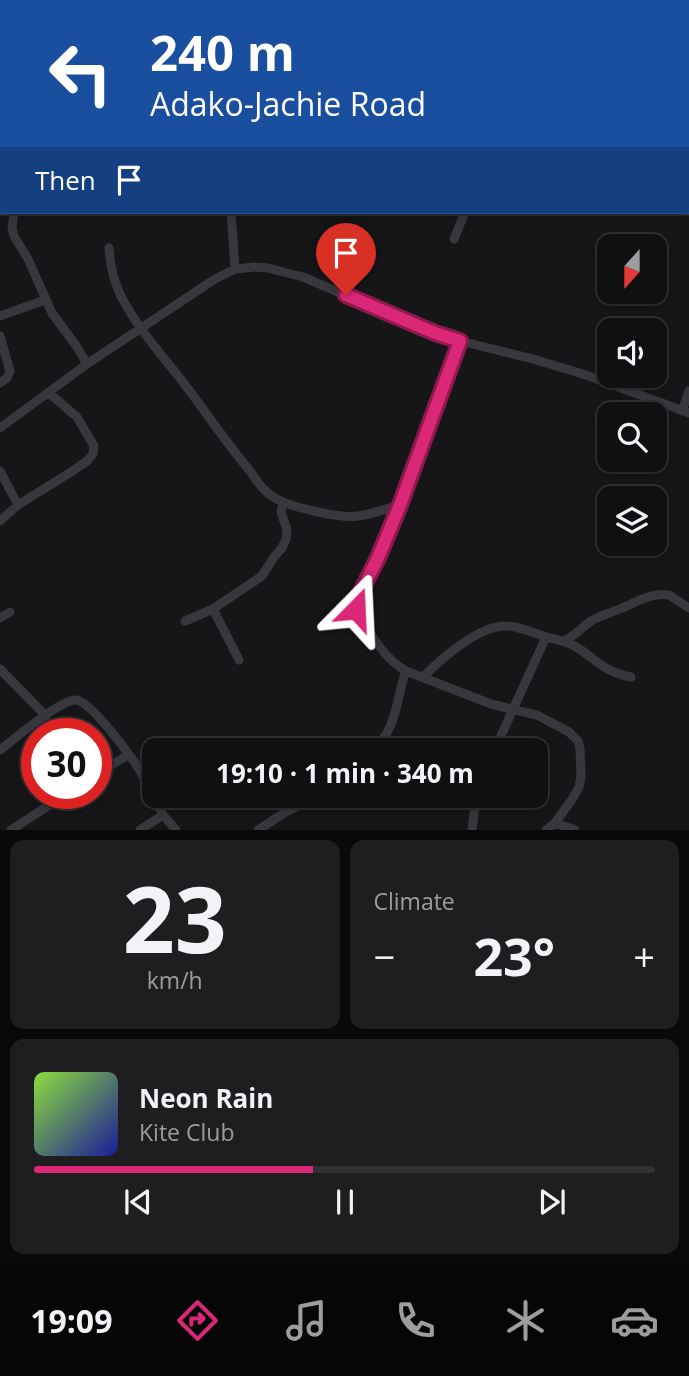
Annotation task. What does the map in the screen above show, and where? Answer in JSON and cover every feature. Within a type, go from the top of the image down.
[{"type":"street","points":[[14,214],[14,236],[28,259],[45,300],[87,364]]},
{"type":"street","points":[[231,214],[235,269]]},
{"type":"street","points":[[454,239],[463,214]]},
{"type":"street","points":[[109,248],[110,266],[120,293],[141,329],[265,491],[283,502],[351,517],[400,505]]},
{"type":"street","points":[[0,428],[87,364],[215,279],[235,269],[255,267],[303,277],[435,333],[586,375],[685,412],[689,391]]},
{"type":"street","points":[[0,316],[45,300]]},
{"type":"street","points":[[0,336],[10,371],[7,378],[0,383]]},
{"type":"street","points":[[460,341],[400,505],[378,558],[355,603],[356,609],[391,661],[406,671],[491,704],[550,720],[578,741],[581,765],[579,786],[555,823],[546,830]]},
{"type":"street","points":[[0,521],[93,454],[94,446],[78,417],[49,393]]},
{"type":"street","points":[[0,471],[19,505]]},
{"type":"street","points":[[185,621],[213,609],[262,576],[282,548],[287,530],[281,512],[283,502]]},
{"type":"street","points":[[564,641],[602,615],[654,595],[666,594],[689,608]]},
{"type":"street","points":[[213,609],[239,660]]},
{"type":"street","points":[[0,618],[10,612]]},
{"type":"street","points":[[423,677],[452,650],[494,628],[511,627],[564,641],[606,670],[631,677]]},
{"type":"street","points":[[500,738],[546,637]]},
{"type":"street","points":[[0,669],[46,716]]},
{"type":"street","points":[[383,738],[394,719],[406,671]]},
{"type":"street","points":[[0,750],[34,723],[67,703],[80,701],[97,715],[136,763],[163,815],[176,830]]},
{"type":"street","points":[[112,764],[128,755]]},
{"type":"street","points":[[258,830],[295,808]]},
{"type":"street","points":[[472,830],[475,808]]},
{"type":"street","points":[[11,830],[43,809]]},
{"type":"street","points":[[140,830],[163,815]]},
{"type":"street","points":[[555,823],[575,830]]},
{"type":"route","points":[[346,295],[460,341],[400,505],[378,558],[358,595],[356,609]]}]
